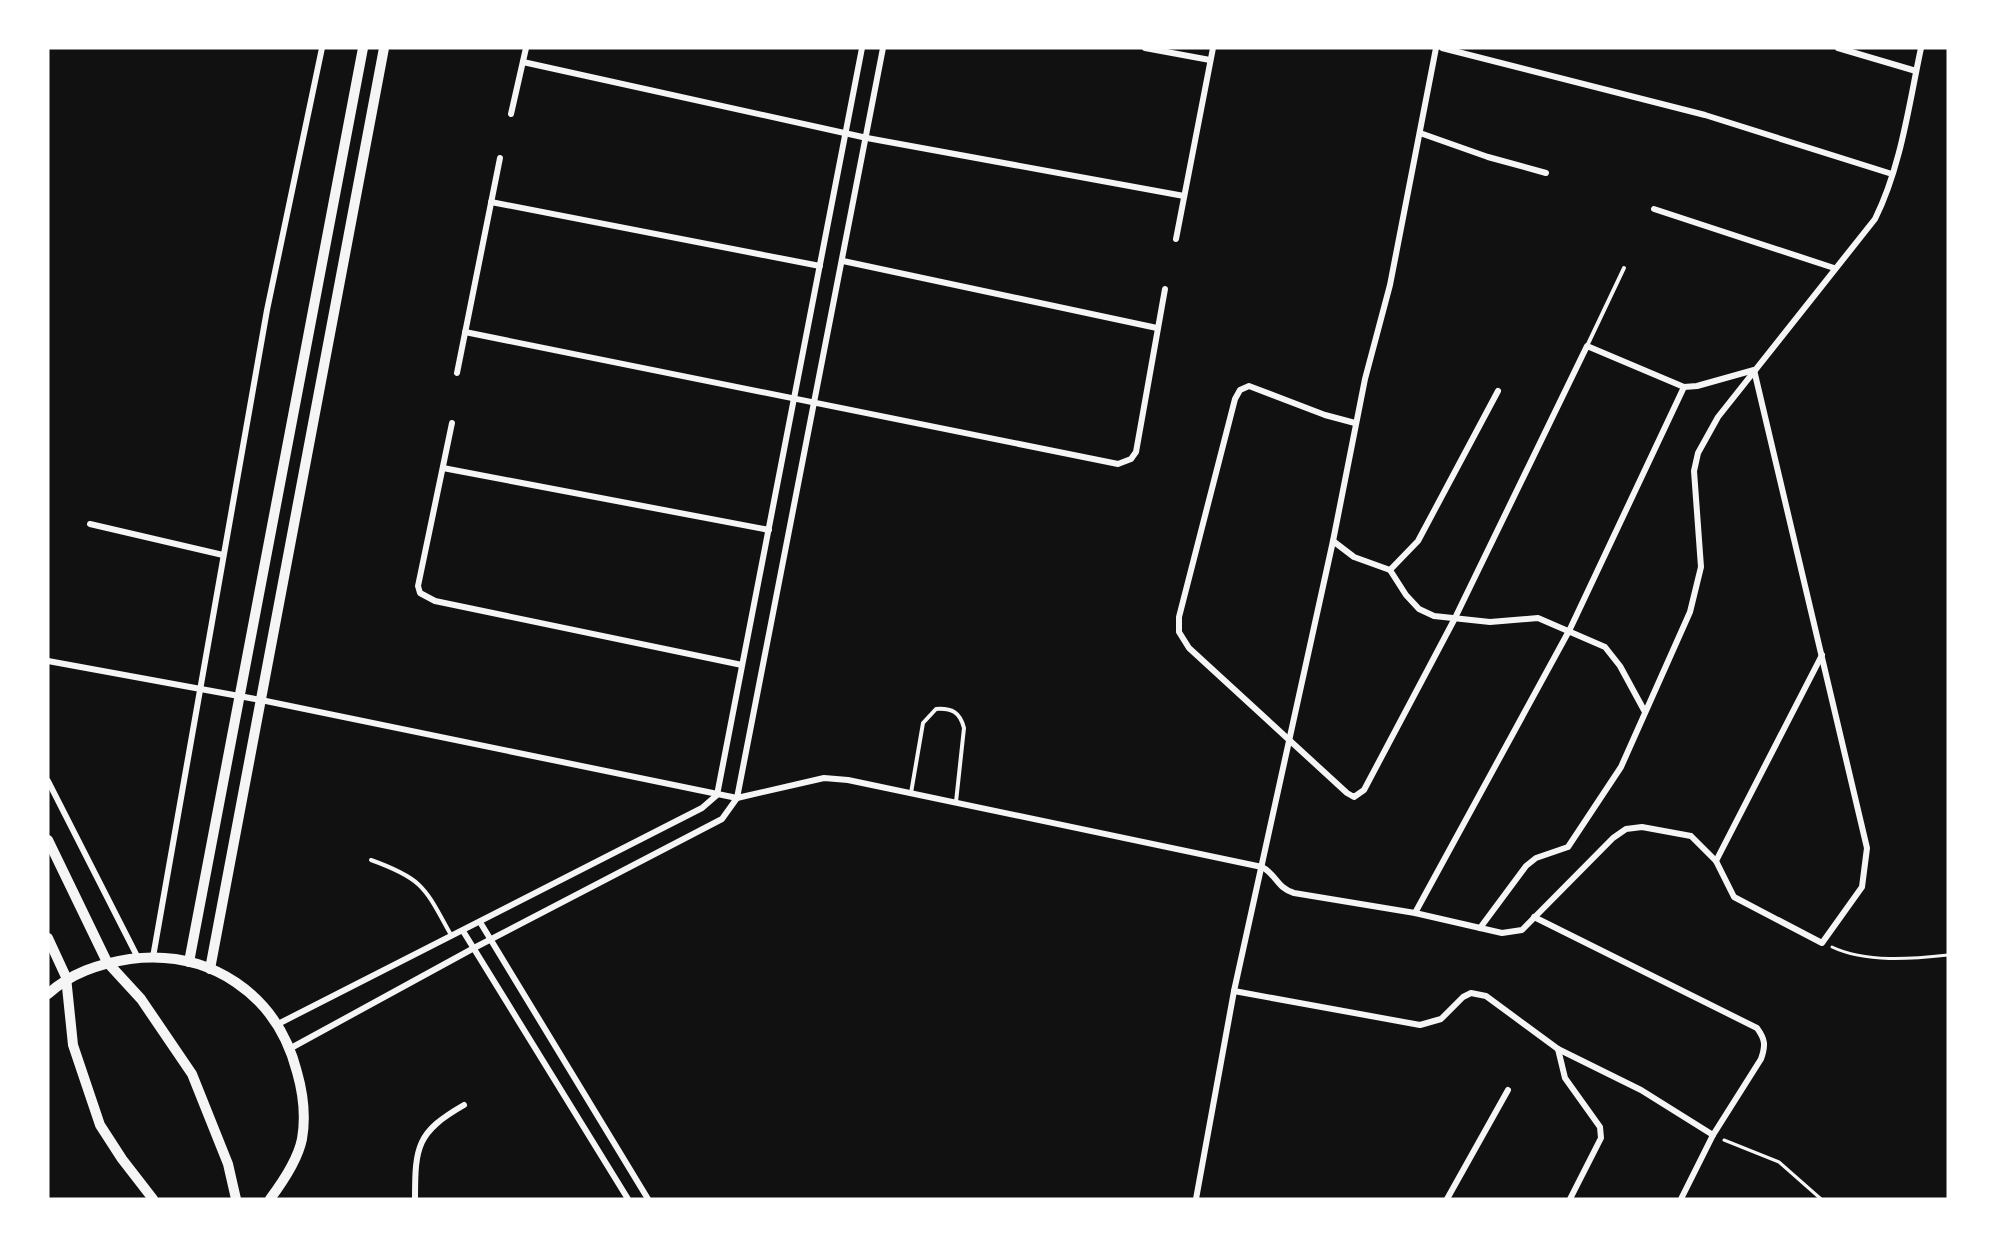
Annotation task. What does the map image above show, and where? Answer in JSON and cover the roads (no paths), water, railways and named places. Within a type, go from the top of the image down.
[{"type":"main road","points":[[189,962],[363,48]]},
{"type":"main road","points":[[210,969],[384,48]]},
{"type":"main road","points":[[48,840],[107,962],[141,999],[192,1074],[228,1164],[236,1199]]},
{"type":"main road","points":[[48,938],[66,977],[73,1046],[100,1125],[122,1159],[153,1199]]},
{"type":"main road","points":[[48,994],[66,977],[107,962],[153,957],[189,962],[210,969],[252,992],[278,1024],[291,1048],[304,1096],[302,1140],[282,1183],[270,1199]]},
{"type":"street","points":[[153,957],[267,310],[322,48]]},
{"type":"street","points":[[511,114],[526,48]]},
{"type":"street","points":[[278,1024],[702,808],[717,795],[862,48]]},
{"type":"street","points":[[291,1048],[474,948],[722,819],[737,798],[883,48]]},
{"type":"street","points":[[1145,48],[1210,60]]},
{"type":"street","points":[[1176,239],[1213,48]]},
{"type":"street","points":[[1196,1199],[1234,991],[1287,740],[1333,541],[1355,423],[1390,285],[1436,48]]},
{"type":"street","points":[[1442,48],[1705,115],[1892,174]]},
{"type":"street","points":[[1838,48],[1916,70]]},
{"type":"street","points":[[1480,928],[1526,866],[1546,853],[1568,847],[1621,767],[1690,612],[1696,590],[1701,567],[1694,471],[1698,453],[1718,417],[1875,219],[1885,200],[1892,174],[1921,48]]},
{"type":"street","points":[[523,62],[845,134],[1184,196]]},
{"type":"street","points":[[1420,132],[1488,157],[1546,174]]},
{"type":"street","points":[[457,373],[500,158]]},
{"type":"street","points":[[491,202],[820,266]]},
{"type":"street","points":[[1654,208],[1834,268]]},
{"type":"street","points":[[843,261],[1158,328]]},
{"type":"street","points":[[465,332],[1114,463],[1131,459],[1136,452],[1165,289]]},
{"type":"street","points":[[1355,423],[1325,416],[1249,386],[1240,390],[1235,399],[1179,617],[1179,632],[1189,648],[1287,740],[1354,797],[1360,794],[1454,620],[1587,346],[1684,387],[1697,386],[1754,370]]},
{"type":"street","points":[[48,661],[261,700],[737,798],[824,778],[848,780],[1262,867],[1269,870],[1277,885],[1287,891],[1415,913],[1512,934],[1522,930],[1613,838],[1626,829],[1642,827],[1691,836],[1716,861],[1734,897],[1822,943],[1862,887],[1868,848],[1754,370]]},
{"type":"street","points":[[1415,913],[1569,629],[1684,387]]},
{"type":"street","points":[[1390,570],[1418,542],[1498,391]]},
{"type":"street","points":[[452,423],[418,586],[420,593],[426,598],[742,665]]},
{"type":"street","points":[[443,468],[769,531]]},
{"type":"street","points":[[90,524],[223,555]]},
{"type":"street","points":[[1333,541],[1354,556],[1390,570],[1406,595],[1419,609],[1434,616],[1454,620],[1490,622],[1538,618],[1569,629],[1605,647],[1620,666],[1645,712]]},
{"type":"street","points":[[1716,861],[1822,655]]},
{"type":"street","points":[[48,781],[138,958]]},
{"type":"street","points":[[1534,917],[1757,1028],[1764,1039],[1765,1048],[1761,1059],[1713,1135],[1681,1199]]},
{"type":"street","points":[[480,922],[648,1199]]},
{"type":"street","points":[[463,931],[628,1199]]},
{"type":"street","points":[[1234,991],[1420,1025],[1436,1022],[1464,996],[1478,993],[1498,1004],[1558,1049],[1641,1090],[1713,1135]]},
{"type":"street","points":[[1558,1049],[1565,1078],[1600,1127],[1601,1138],[1570,1199]]},
{"type":"street","points":[[1447,1199],[1508,1090]]},
{"type":"street","points":[[416,1199],[422,1139],[429,1128],[440,1119],[464,1105]]},
{"type":"lane","points":[[1587,346],[1624,268]]},
{"type":"lane","points":[[911,793],[924,723],[936,709],[949,708],[961,716],[964,728],[956,802]]},
{"type":"lane","points":[[371,860],[400,871],[424,887],[451,936]]}]
